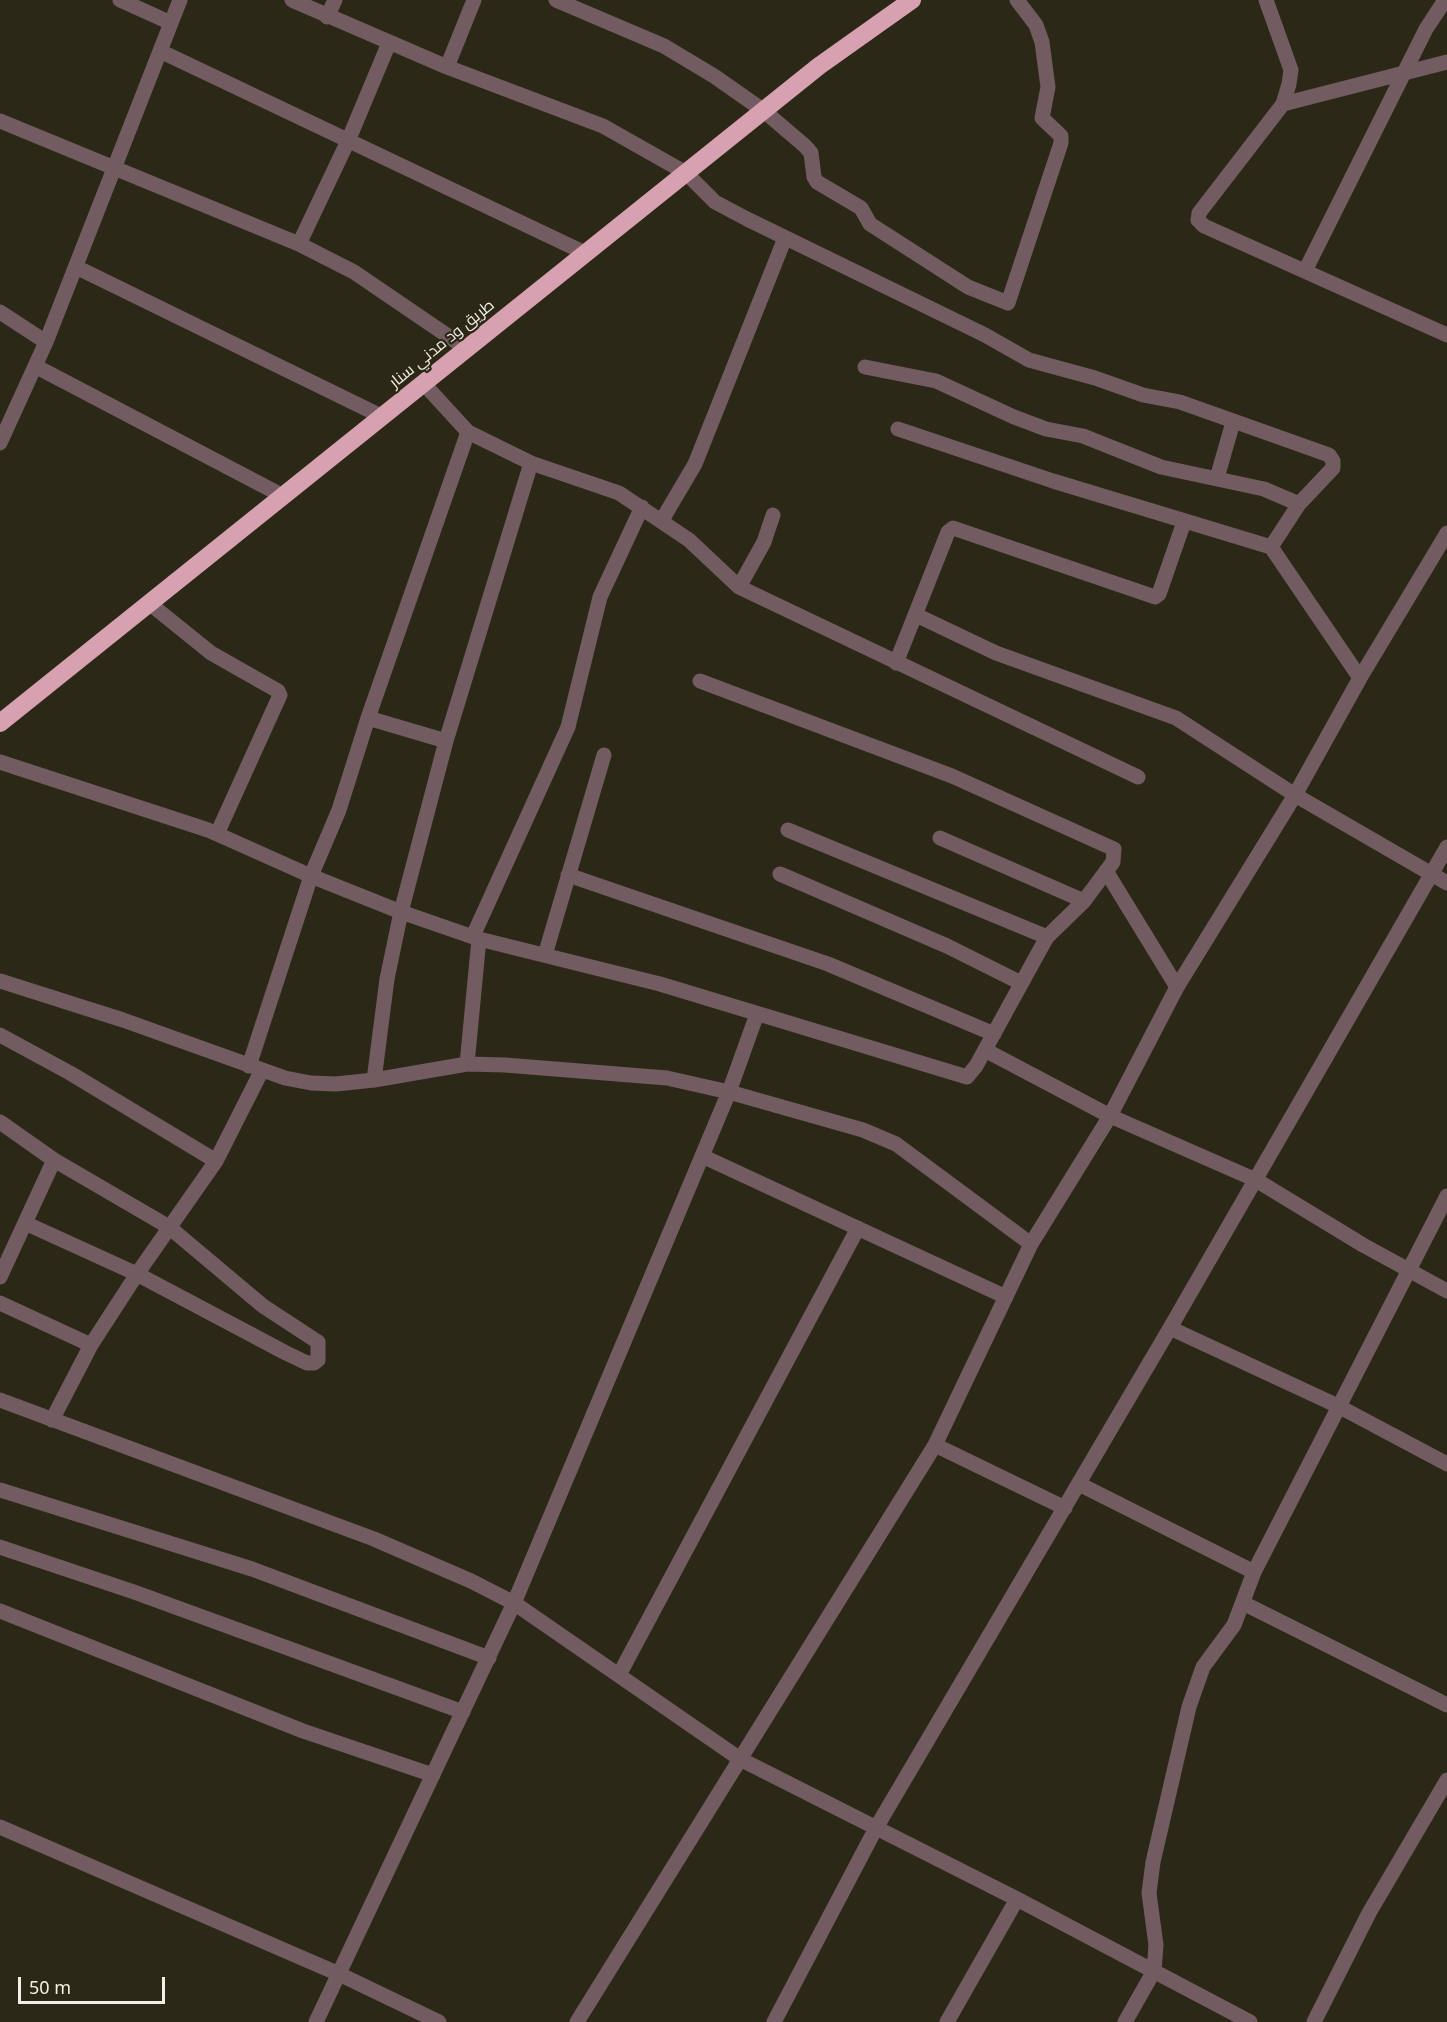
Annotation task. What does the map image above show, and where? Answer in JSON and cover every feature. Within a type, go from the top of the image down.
[{"type":"highway","name":"طريق ود مدني سنار","points":[[0,723],[819,66],[912,0]]},
{"type":"street","points":[[120,0],[171,23]]},
{"type":"street","points":[[0,443],[46,342],[180,0]]},
{"type":"street","points":[[292,0],[447,67],[603,126],[687,173],[715,202],[985,335],[1029,360],[1095,378],[1143,395],[1180,402],[1329,455],[1333,461],[1333,468],[1299,504],[1271,547]]},
{"type":"street","points":[[327,17],[334,0]]},
{"type":"street","points":[[447,67],[474,0]]},
{"type":"street","points":[[556,0],[664,46],[764,111],[811,153],[814,177],[817,182],[861,208],[870,224],[968,287],[1008,303],[1061,143],[1061,136],[1042,118],[1048,87],[1042,42],[1036,25],[1017,0]]},
{"type":"street","points":[[1266,0],[1291,70],[1283,104],[1199,213],[1198,220],[1204,226],[1447,334]]},
{"type":"street","points":[[1305,271],[1426,29],[1445,0]]},
{"type":"street","points":[[299,244],[348,141],[389,43]]},
{"type":"street","points":[[160,51],[585,253]]},
{"type":"street","points":[[1283,104],[1447,62]]},
{"type":"street","points":[[0,121],[299,244],[354,272],[467,349]]},
{"type":"street","points":[[662,520],[694,464],[785,238]]},
{"type":"street","points":[[76,267],[383,417]]},
{"type":"street","points":[[0,312],[46,342]]},
{"type":"street","points":[[36,366],[283,496]]},
{"type":"street","points":[[865,367],[936,381],[1046,429],[1083,436],[1161,467],[1264,489],[1299,504]]},
{"type":"street","points":[[424,384],[468,432],[531,463],[603,486],[642,507],[689,540],[739,586],[1138,777]]},
{"type":"street","points":[[1217,478],[1233,422]]},
{"type":"street","points":[[898,429],[1184,522],[1271,547],[1359,678]]},
{"type":"street","points":[[52,1420],[92,1345],[137,1274],[216,1161],[256,1068],[311,876],[339,810],[368,718],[468,432]]},
{"type":"street","points":[[374,1080],[387,979],[401,912],[446,741],[531,463]]},
{"type":"street","points":[[467,1064],[476,938],[568,727],[600,597],[642,507]]},
{"type":"street","points":[[739,586],[764,542],[773,515]]},
{"type":"street","points":[[896,663],[948,532],[952,528],[1155,597],[1159,594],[1184,522]]},
{"type":"street","points":[[577,2022],[935,1445],[1031,1244],[1110,1116],[1177,987],[1295,795],[1359,678],[1447,533]]},
{"type":"street","points":[[149,603],[211,653],[278,691],[280,695],[217,834]]},
{"type":"street","points":[[916,615],[996,653],[1094,691],[1176,718],[1295,795],[1447,883]]},
{"type":"street","points":[[0,762],[217,834],[311,876],[401,912],[476,938],[660,984],[967,1077],[985,1050],[1047,937],[1084,901],[1116,855],[1114,849],[952,776],[700,681]]},
{"type":"street","points":[[368,718],[446,741]]},
{"type":"street","points":[[545,955],[604,755]]},
{"type":"street","points":[[788,830],[1047,937]]},
{"type":"street","points":[[940,838],[1084,901]]},
{"type":"street","points":[[774,2022],[876,1828],[1170,1328],[1447,848]]},
{"type":"street","points":[[1106,871],[1177,987]]},
{"type":"street","points":[[780,874],[931,939],[1021,983]]},
{"type":"street","points":[[568,875],[828,964],[994,1034]]},
{"type":"street","points":[[0,981],[123,1020],[256,1068],[311,1083],[336,1084],[374,1080],[467,1064],[536,1066],[668,1078],[729,1092],[863,1130],[896,1143],[1031,1244]]},
{"type":"street","points":[[316,2022],[514,1603],[729,1092],[757,1014]]},
{"type":"street","points":[[0,1035],[70,1073],[216,1161]]},
{"type":"street","points":[[985,1050],[1110,1116],[1256,1180],[1407,1270],[1447,1291]]},
{"type":"street","points":[[0,1122],[54,1160],[169,1227],[263,1306],[318,1342],[318,1360],[314,1364],[307,1363],[137,1274],[25,1223]]},
{"type":"street","points":[[702,1156],[1006,1297]]},
{"type":"street","points":[[0,1277],[54,1160]]},
{"type":"street","points":[[1125,2022],[1154,1971],[1156,1945],[1149,1893],[1153,1862],[1189,1707],[1203,1667],[1234,1625],[1254,1572],[1447,1196]]},
{"type":"street","points":[[619,1675],[858,1228]]},
{"type":"street","points":[[0,1303],[92,1345]]},
{"type":"street","points":[[1170,1328],[1338,1407],[1447,1464]]},
{"type":"street","points":[[0,1400],[374,1539],[471,1581],[514,1603],[740,1759],[1017,1899],[1250,2022]]},
{"type":"street","points":[[935,1445],[1065,1508]]},
{"type":"street","points":[[1079,1484],[1254,1572]]},
{"type":"street","points":[[0,1490],[252,1569],[489,1658]]},
{"type":"street","points":[[0,1547],[134,1592],[463,1712]]},
{"type":"street","points":[[1244,1603],[1447,1705]]},
{"type":"street","points":[[0,1611],[303,1731],[433,1775]]},
{"type":"street","points":[[1314,2022],[1369,1913],[1447,1780]]},
{"type":"street","points":[[0,1827],[339,1974],[439,2022]]},
{"type":"street","points":[[947,2022],[1017,1899]]}]
